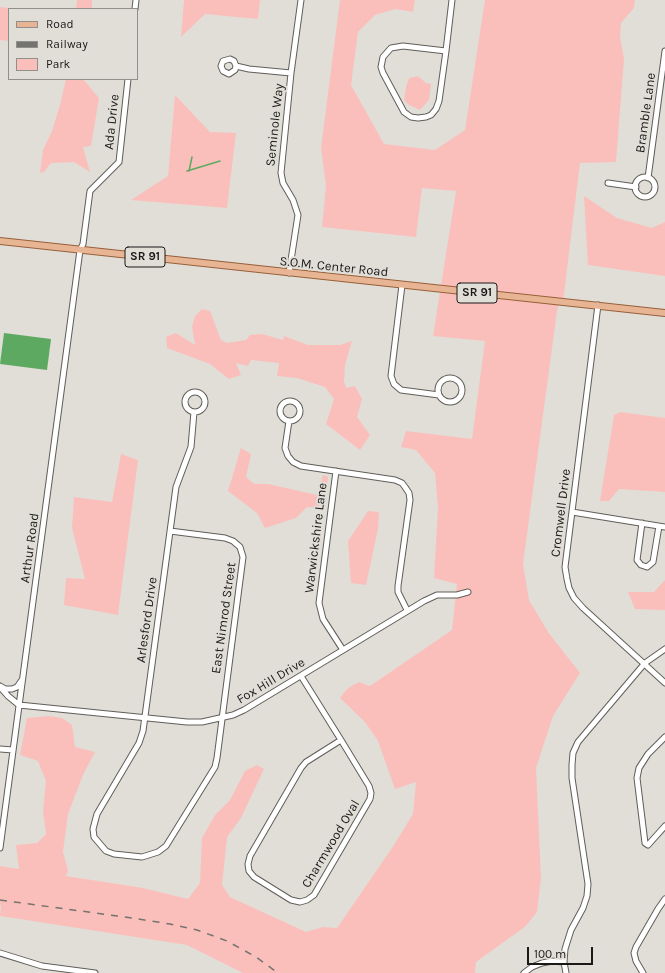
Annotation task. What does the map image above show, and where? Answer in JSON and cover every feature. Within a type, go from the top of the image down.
[{"type":"main road","name":"S.O.M. Center Road","points":[[0,241],[665,313]]},
{"type":"street","name":"Seminole Way","points":[[289,273],[298,215],[293,200],[283,183],[281,173],[291,73],[301,0]]},
{"type":"street","points":[[446,51],[403,46],[392,48],[383,57],[383,73],[404,112],[411,117],[426,117],[436,110],[439,101],[446,51],[452,0]]},
{"type":"street","name":"Bramble Lane","points":[[648,178],[665,51]]},
{"type":"street","points":[[236,66],[291,73]]},
{"type":"street","name":"Ada Drive","points":[[80,250],[83,244],[90,191],[119,162],[128,80]]},
{"type":"street","points":[[640,179],[651,179],[655,184],[653,194],[647,197],[643,197],[638,193],[636,187],[640,179]]},
{"type":"street","points":[[608,183],[636,187]]},
{"type":"street","name":"Arthur Road","points":[[0,848],[80,250]]},
{"type":"street","points":[[402,285],[391,376],[394,384],[401,390],[439,395],[445,401],[453,402],[460,397],[462,394],[462,386],[453,378],[446,379],[440,384],[438,391],[439,395]]},
{"type":"street","name":"Cromwell Drive","points":[[598,305],[565,567],[569,588],[574,598],[583,608],[665,682]]},
{"type":"street","name":"Arlesford Drive","points":[[94,822],[97,814],[139,743],[145,718],[177,481],[192,441],[194,412]]},
{"type":"street","points":[[289,421],[286,448],[288,456],[293,462],[302,466],[395,480],[402,483],[409,493],[410,500],[398,586],[398,592],[407,610]]},
{"type":"street","name":"Warwickshire Lane","points":[[336,471],[319,603],[323,619],[343,650]]},
{"type":"street","points":[[572,512],[665,527]]},
{"type":"street","points":[[642,523],[637,560],[641,565],[647,566],[653,562],[659,526]]},
{"type":"street","name":"East Nimrod Street","points":[[94,822],[94,837],[106,851],[114,854],[142,857],[158,852],[166,846],[215,767],[243,557],[240,547],[233,541],[225,538],[170,532]]},
{"type":"street","name":"Fox Hill Drive","points":[[19,705],[187,722],[202,722],[222,718],[244,710],[407,610],[437,595],[457,595],[468,592]]},
{"type":"street","points":[[566,973],[564,962],[565,949],[571,930],[583,908],[587,896],[588,884],[572,778],[573,753],[578,742],[645,664],[665,649]]},
{"type":"street","points":[[0,686],[5,689],[17,687],[24,675]]},
{"type":"street","name":"Charmwood Oval","points":[[301,676],[341,740],[369,786],[371,793],[370,800],[314,896],[300,902],[291,900],[254,877],[249,871],[248,864],[250,856],[301,768],[341,740]]},
{"type":"street","points":[[0,686],[8,696],[19,705]]},
{"type":"street","points":[[665,737],[648,754],[640,768],[637,778],[645,843],[648,845],[665,826]]},
{"type":"street","points":[[0,749],[13,750]]},
{"type":"street","points":[[643,973],[636,961],[634,953],[644,933],[665,899]]},
{"type":"street","points":[[0,953],[42,966],[95,973]]},
{"type":"street","points":[[524,973],[532,967],[542,963],[552,961],[564,962]]},
{"type":"green space","points":[[77,0],[92,0],[92,8],[76,8]]},
{"type":"green space","points":[[184,0],[260,0],[258,19],[205,14],[181,37]]},
{"type":"green space","points":[[340,0],[415,0],[413,12],[395,9],[375,15],[358,32],[351,85],[384,144],[435,150],[465,130],[485,0],[635,0],[634,8],[621,23],[620,36],[624,59],[616,162],[580,163],[563,302],[559,302],[557,311],[523,564],[529,600],[548,632],[580,673],[553,716],[536,768],[541,878],[537,912],[526,926],[476,962],[475,973],[243,973],[187,945],[0,916],[0,866],[19,869],[16,845],[37,843],[46,834],[43,811],[46,781],[38,761],[20,755],[27,718],[49,716],[62,718],[72,725],[75,747],[95,752],[83,775],[68,814],[63,852],[68,870],[66,876],[143,888],[188,899],[200,883],[202,838],[215,815],[230,800],[245,771],[257,765],[264,769],[241,818],[227,837],[222,885],[230,897],[306,932],[323,927],[337,928],[394,845],[413,814],[416,782],[395,789],[378,741],[365,722],[340,698],[348,688],[359,682],[370,686],[452,630],[457,584],[434,578],[438,507],[435,473],[416,450],[401,447],[406,431],[472,439],[485,341],[433,336],[456,191],[422,188],[416,237],[322,227],[326,186],[321,148]]},
{"type":"green space","points":[[0,7],[9,8],[8,41],[0,40]]},
{"type":"green space","points":[[418,76],[426,83],[431,84],[429,100],[420,110],[409,105],[404,100],[409,78]]},
{"type":"green space","points":[[66,80],[84,80],[99,98],[91,146],[83,147],[90,172],[74,162],[51,163],[44,172],[40,173],[43,150],[52,131]]},
{"type":"green space","points":[[175,95],[210,132],[236,133],[227,208],[131,200],[168,176]]},
{"type":"green space","points":[[584,196],[617,218],[652,228],[665,222],[665,276],[588,265]]},
{"type":"green space","points":[[202,309],[210,311],[221,340],[227,343],[246,340],[250,335],[262,334],[283,340],[284,336],[308,345],[340,345],[352,341],[345,365],[344,381],[346,388],[355,386],[362,399],[357,417],[370,435],[360,450],[326,424],[334,399],[325,387],[297,378],[277,376],[279,363],[251,360],[248,366],[236,363],[241,375],[229,379],[210,364],[167,348],[166,337],[176,333],[195,345],[192,327],[195,316]]},
{"type":"green space","points":[[620,412],[665,418],[665,492],[619,489],[609,501],[600,501],[614,415]]},
{"type":"green space","points":[[241,448],[251,454],[246,477],[254,484],[268,484],[317,495],[323,475],[328,477],[324,509],[307,507],[296,518],[265,528],[257,513],[228,491]]},
{"type":"green space","points":[[121,454],[138,460],[118,615],[64,605],[66,578],[85,579],[72,528],[74,497],[112,502]]},
{"type":"green space","points":[[368,511],[379,512],[378,529],[366,585],[351,583],[348,541]]},
{"type":"green space","points":[[665,580],[665,610],[635,609],[628,592],[654,592]]},
{"type":"shaded area","points":[[4,333],[51,339],[47,370],[0,364]]},
{"type":"waterway","points":[[189,171],[192,157]]},
{"type":"waterway","points":[[187,171],[220,161]]},
{"type":"railway","points":[[0,900],[132,918],[197,930],[227,941],[256,957],[278,973]]}]
